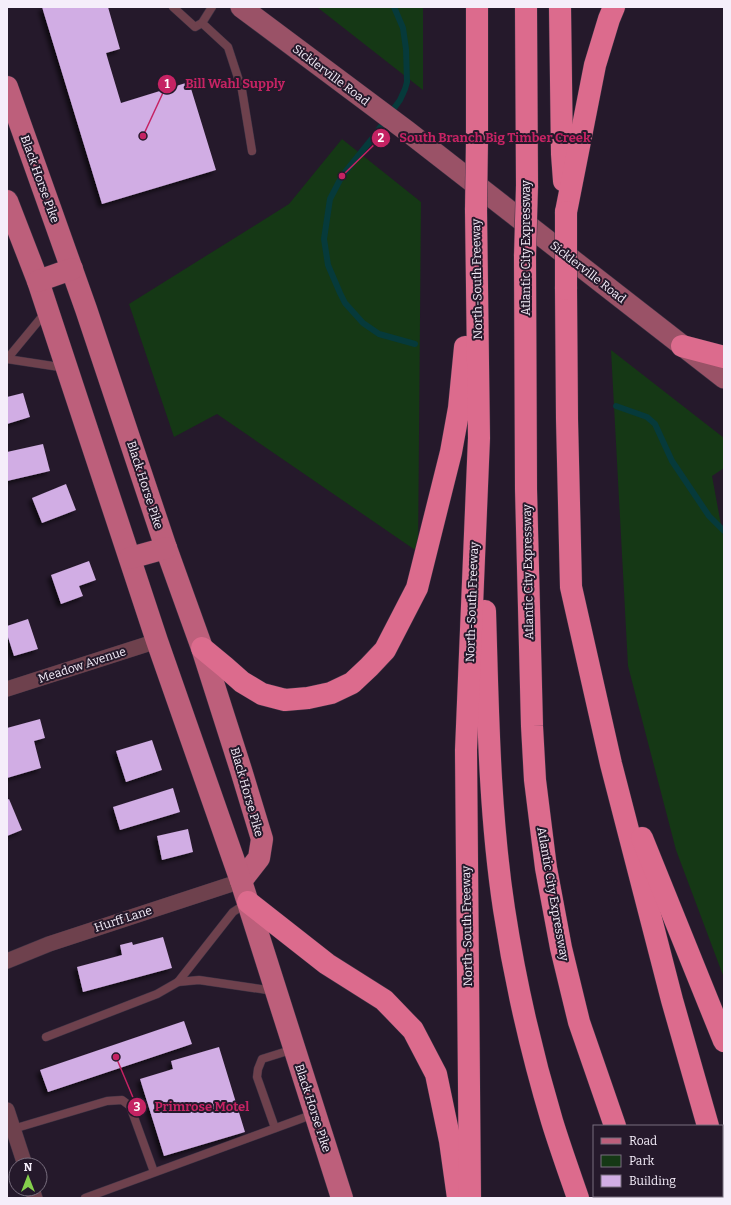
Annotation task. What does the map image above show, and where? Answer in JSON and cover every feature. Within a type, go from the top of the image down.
[{"type":"highway","name":"North-South Freeway","points":[[470,1198],[466,750],[479,438],[476,210],[477,7]]},
{"type":"highway","name":"Atlantic City Expressway","points":[[526,7],[526,489],[532,726],[535,780],[546,868],[561,948],[579,1022],[615,1125]]},
{"type":"highway","points":[[560,7],[562,154],[566,212],[567,418],[571,587],[611,764],[672,1000],[708,1125]]},
{"type":"highway","points":[[566,212],[595,65],[609,18],[614,7]]},
{"type":"highway","points":[[202,648],[242,682],[262,694],[285,700],[331,694],[352,683],[384,650],[417,588],[451,452],[462,384],[476,210]]},
{"type":"highway","points":[[682,346],[724,356]]},
{"type":"highway","points":[[479,438],[490,763],[495,831],[504,908],[515,972],[526,1023],[552,1121],[578,1198]]},
{"type":"highway","points":[[611,764],[724,1041]]},
{"type":"highway","points":[[248,902],[327,964],[384,1000],[414,1030],[436,1074],[450,1141],[458,1198]]},
{"type":"main road","name":"Sicklerville Road","points":[[241,7],[407,131],[724,378]]},
{"type":"main road","name":"Black Horse Pike","points":[[7,87],[72,269],[166,548],[202,648],[262,838],[259,858],[241,881]]},
{"type":"main road","name":"Black Horse Pike","points":[[7,201],[38,281],[157,641],[241,881],[342,1198]]},
{"type":"main road","points":[[38,281],[72,269]]},
{"type":"main road","points":[[130,558],[166,548]]},
{"type":"street","name":"Meadow Avenue","points":[[7,688],[157,641]]},
{"type":"street","name":"Hurff Lane","points":[[7,961],[49,944],[241,881]]},
{"type":"street","points":[[7,1110],[22,1157]]},
{"type":"lane","points":[[173,7],[195,27],[202,23],[212,7]]},
{"type":"lane","points":[[202,23],[228,47],[242,90],[252,151]]},
{"type":"lane","points":[[7,359],[47,311]]},
{"type":"lane","points":[[7,359],[67,368]]},
{"type":"lane","points":[[46,1037],[157,994],[178,982],[233,912],[248,902]]},
{"type":"lane","points":[[178,982],[199,980],[276,991]]},
{"type":"lane","points":[[275,1128],[257,1077],[258,1069],[262,1059],[294,1048]]},
{"type":"lane","points":[[13,1129],[107,1100],[122,1100],[130,1106],[154,1172]]},
{"type":"lane","points":[[84,1198],[315,1114]]},
{"type":"green space","points":[[317,7],[423,7],[423,90]]},
{"type":"green space","points":[[342,139],[421,202],[418,552],[217,414],[174,437],[129,304],[289,204]]},
{"type":"green space","points":[[611,350],[724,438],[724,468],[712,476],[724,541],[724,978],[676,850],[628,666]]},
{"type":"building","points":[[42,7],[108,7],[120,49],[106,53],[121,103],[189,82],[216,170],[102,204]]},
{"type":"building","points":[[23,393],[30,417],[7,424],[7,397]]},
{"type":"building","points":[[43,444],[50,471],[7,481],[7,452]]},
{"type":"building","points":[[66,484],[76,510],[42,523],[32,498]]},
{"type":"building","points":[[89,561],[96,580],[79,586],[83,596],[61,604],[51,575]]},
{"type":"building","points":[[28,619],[38,649],[14,656],[7,634],[7,626]]},
{"type":"building","points":[[40,719],[45,738],[34,741],[41,768],[7,778],[7,728]]},
{"type":"building","points":[[152,740],[162,770],[126,782],[116,751]]},
{"type":"building","points":[[173,788],[180,812],[120,830],[113,807]]},
{"type":"building","points":[[9,799],[22,830],[7,836],[7,800]]},
{"type":"building","points":[[188,829],[193,852],[162,860],[157,836]]},
{"type":"building","points":[[163,937],[172,968],[83,992],[77,967],[122,955],[120,945],[132,942],[133,945]]},
{"type":"building","points":[[184,1021],[192,1044],[48,1092],[40,1070]]},
{"type":"building","points":[[219,1047],[245,1132],[164,1156],[140,1079],[173,1069],[171,1061]]},
{"type":"waterway","points":[[394,7],[403,28],[406,49],[407,82],[405,89],[400,100],[371,140],[342,176],[330,199],[324,239],[328,265],[345,303],[363,323],[379,334],[415,344]]},
{"type":"waterway","points":[[616,406],[647,417],[655,424],[672,461],[709,516],[724,531]]},
{"type":"place","name":"Bill Wahl Supply","points":[[143,136]]},
{"type":"place","name":"South Branch Big Timber Creek","points":[[342,176]]},
{"type":"place","name":"Primrose Motel","points":[[116,1057]]}]
